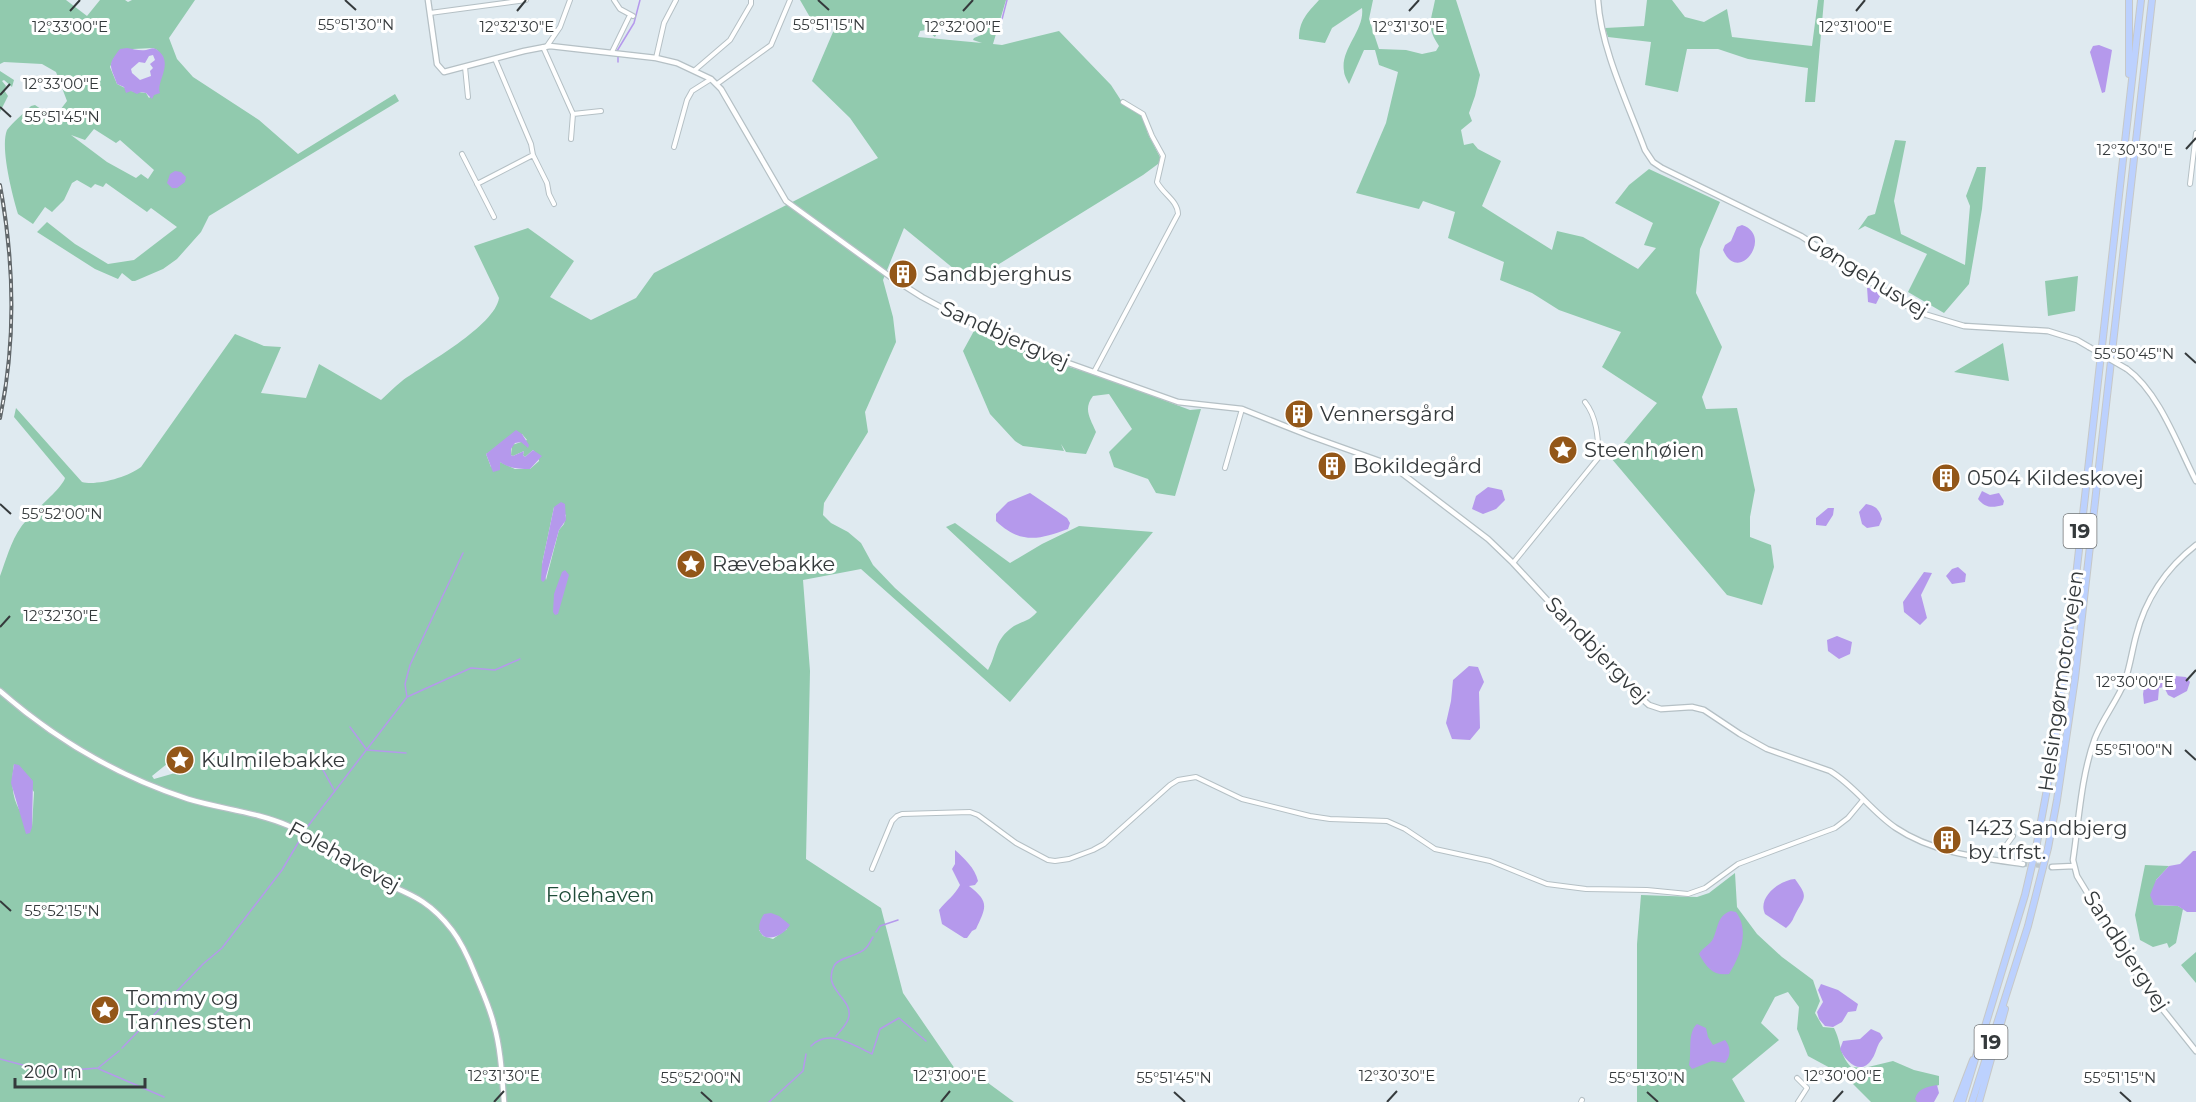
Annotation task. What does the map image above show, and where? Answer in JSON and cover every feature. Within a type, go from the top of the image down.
[{"type":"highway","points":[[2129,0],[2129,92]]},
{"type":"highway","name":"Helsingørmotorvejen","points":[[1962,1102],[2025,895],[2053,757],[2074,594],[2141,0]]},
{"type":"highway","name":"Helsingørmotorvejen","points":[[1972,1102],[2028,926],[2046,857],[2068,730],[2152,0]]},
{"type":"highway","points":[[1979,1102],[2003,1022],[2011,982]]},
{"type":"highway","points":[[1957,1102],[1969,1066],[1976,1054]]},
{"type":"street","points":[[428,0],[430,13],[526,0]]},
{"type":"street","points":[[570,0],[560,27],[545,46],[573,114],[571,140]]},
{"type":"street","points":[[612,52],[632,16],[620,9],[614,0]]},
{"type":"street","points":[[656,58],[664,23],[676,0]]},
{"type":"street","points":[[695,70],[730,40],[751,4],[751,0]]},
{"type":"street","points":[[717,84],[771,45],[790,0]]},
{"type":"street","name":"Gøngehusvej","points":[[1599,0],[1599,17],[1604,39],[1645,150],[1653,162],[1801,236],[1906,305],[1927,315],[1951,324],[1984,329],[2048,331],[2089,346],[2127,369],[2145,384],[2196,481]]},
{"type":"street","name":"Sandbjergvej","points":[[430,13],[437,64],[441,70],[448,72],[545,46],[656,58],[695,70],[717,84],[779,192],[794,208],[892,278],[932,303],[1029,349],[1178,402],[1242,409],[1391,465],[1457,513],[1488,539],[1624,683],[1649,705],[1661,709],[1692,707],[1704,710],[1767,749],[1830,771],[1895,828],[1912,838],[1971,856],[2023,864]]},
{"type":"street","points":[[495,59],[554,204]]},
{"type":"street","points":[[465,67],[468,97]]},
{"type":"street","points":[[674,147],[687,99],[692,91],[711,79]]},
{"type":"street","points":[[1094,372],[1178,214],[1176,205],[1156,182],[1163,156],[1143,114],[1123,102]]},
{"type":"street","points":[[573,114],[601,111]]},
{"type":"street","points":[[2190,184],[2196,134]]},
{"type":"street","points":[[462,154],[494,217]]},
{"type":"street","points":[[477,184],[533,155]]},
{"type":"street","points":[[1513,563],[1599,457],[1598,433],[1590,409],[1585,402]]},
{"type":"street","points":[[1225,468],[1242,409]]},
{"type":"street","points":[[2074,866],[2086,770],[2096,735],[2124,683],[2142,616],[2154,592],[2177,562],[2196,546]]},
{"type":"street","name":"Folehavevej","points":[[0,691],[54,735],[122,774],[189,799],[290,826],[361,872],[413,894],[427,903],[454,932],[479,984],[494,1023],[504,1102]]},
{"type":"street","points":[[872,869],[892,821],[903,814],[970,812],[986,819],[1016,843],[1048,860],[1055,861],[1069,859],[1104,844],[1178,780],[1196,777],[1242,799],[1310,816],[1387,821],[1405,829],[1435,849],[1490,861],[1547,884],[1586,889],[1647,890],[1688,894],[1705,888],[1738,864],[1835,828],[1848,818],[1863,800]]},
{"type":"street","points":[[2002,861],[2005,847],[2013,836]]},
{"type":"street","name":"Sandbjergvej","points":[[2052,867],[2074,866],[2077,876],[2144,986],[2196,1051]]},
{"type":"street","points":[[1797,1078],[1807,1088],[1798,1102]]},
{"type":"green space","points":[[0,0],[66,0],[87,16],[100,0],[128,2],[132,0],[195,0],[169,38],[177,59],[193,77],[259,120],[298,154],[395,94],[399,101],[209,216],[201,232],[177,259],[163,269],[132,281],[122,273],[118,279],[95,269],[37,232],[47,222],[75,244],[108,264],[134,260],[177,227],[151,208],[147,212],[106,183],[103,187],[95,184],[91,188],[77,180],[72,183],[64,200],[52,212],[45,207],[33,224],[18,214],[6,159],[7,130],[31,106],[35,105],[54,118],[67,101],[56,72],[42,64],[4,62],[0,64]],"holes":[[[153,48],[157,50],[164,62],[158,89],[149,98],[146,93],[131,91],[117,84],[110,67],[114,58],[133,49]],[[94,129],[116,143],[120,140],[154,170],[148,179],[141,174],[136,178],[107,162],[71,135],[85,140]]]},
{"type":"green space","name":"Folehaven","points":[[800,0],[1006,0],[993,44],[1002,45],[1059,31],[1111,85],[1122,102],[1142,115],[1148,134],[1162,161],[970,282],[904,228],[883,280],[893,317],[896,342],[865,412],[868,432],[824,503],[823,515],[861,543],[873,565],[895,588],[988,670],[998,643],[1005,634],[1013,626],[1037,612],[946,527],[955,523],[1010,563],[1079,526],[1153,532],[1010,702],[861,569],[803,580],[810,671],[806,859],[881,908],[903,993],[964,1082],[976,1074],[1014,1102],[0,1102],[0,576],[17,532],[63,483],[65,478],[14,417],[16,408],[82,482],[104,482],[141,467],[235,334],[264,346],[281,347],[261,393],[306,398],[319,364],[381,400],[402,381],[458,344],[495,309],[499,298],[474,246],[528,228],[574,261],[550,297],[591,320],[636,298],[654,273],[878,158],[850,118],[812,81],[839,18],[811,19]],"holes":[[[982,21],[986,22],[988,29],[986,33],[973,40],[982,43],[918,37],[920,31],[926,30],[935,37],[943,22],[947,24],[945,32],[950,34],[960,33]],[[522,434],[527,440],[512,445],[511,455],[524,451],[525,457],[533,450],[538,455],[539,461],[530,469],[515,469],[500,462],[491,467],[486,454]],[[554,507],[566,515],[564,524],[559,530],[546,580],[542,564]],[[173,759],[182,767],[175,773],[154,779],[152,776]],[[14,764],[34,792],[32,827],[17,805],[12,782]],[[787,929],[773,939],[763,936],[759,930]]]},
{"type":"green space","points":[[1319,0],[1373,0],[1369,19],[1379,49],[1406,50],[1422,54],[1436,51],[1439,46],[1431,29],[1435,0],[1456,0],[1480,75],[1469,113],[1472,121],[1461,130],[1464,145],[1473,143],[1478,149],[1501,161],[1482,206],[1552,250],[1557,231],[1583,237],[1638,269],[1656,248],[1644,245],[1653,223],[1615,203],[1629,185],[1649,169],[1720,202],[1700,249],[1696,293],[1722,347],[1702,397],[1706,409],[1737,408],[1755,490],[1750,517],[1750,537],[1771,545],[1774,567],[1762,605],[1727,595],[1611,458],[1657,403],[1602,367],[1621,332],[1559,310],[1532,293],[1500,280],[1504,262],[1448,238],[1455,212],[1423,201],[1419,209],[1356,193],[1386,123],[1398,72],[1379,65],[1375,50],[1364,50],[1349,84],[1344,74],[1344,63],[1360,24],[1362,8],[1332,28],[1325,43],[1299,39],[1302,22]]},
{"type":"green space","points":[[1647,0],[1672,0],[1685,17],[1704,22],[1727,9],[1732,37],[1812,46],[1818,0],[1824,0],[1815,102],[1805,102],[1808,68],[1748,59],[1718,49],[1687,49],[1678,92],[1645,85],[1651,42],[1608,37],[1605,28],[1644,26]]},
{"type":"green space","points":[[0,71],[14,80],[12,87],[4,80],[2,81],[6,86],[4,90],[8,96],[0,112]]},
{"type":"green space","points":[[1895,140],[1906,141],[1894,201],[1901,234],[1965,265],[1970,206],[1966,196],[1977,167],[1986,167],[1982,209],[1969,284],[1944,313],[1908,292],[1927,254],[1865,226],[1858,230],[1868,216],[1875,214]]},
{"type":"green space","points":[[2078,276],[2075,311],[2048,316],[2045,281]]},
{"type":"green space","points":[[975,329],[1053,362],[1105,378],[1190,410],[1201,409],[1175,496],[1156,493],[1148,479],[1114,467],[1109,452],[1132,429],[1109,394],[1093,396],[1088,405],[1088,414],[1096,432],[1086,454],[1066,452],[1061,444],[1064,451],[1023,446],[1015,441],[990,414],[963,351]]},
{"type":"green space","points":[[2003,343],[2009,381],[1954,372]]},
{"type":"green space","points":[[2145,865],[2169,866],[2156,880],[2154,905],[2178,906],[2183,909],[2176,943],[2169,948],[2167,943],[2153,947],[2140,940],[2135,915]]},
{"type":"green space","points":[[1735,873],[1737,907],[1757,934],[1782,957],[1813,980],[1820,1001],[1815,1013],[1823,1027],[1834,1028],[1844,1057],[1851,1067],[1864,1068],[1893,1061],[1914,1070],[1939,1076],[1939,1085],[1921,1091],[1917,1102],[1871,1102],[1845,1076],[1808,1056],[1797,1029],[1799,1007],[1788,992],[1775,997],[1761,1023],[1779,1040],[1732,1079],[1745,1102],[1637,1102],[1637,944],[1641,895],[1697,897],[1709,893]]},
{"type":"green space","points":[[2196,952],[2196,983],[2181,965]]},
{"type":"shaded area","points":[[2099,45],[2112,50],[2105,92],[2102,93],[2090,52],[2093,46]]},
{"type":"shaded area","points":[[153,48],[162,54],[165,66],[159,88],[160,93],[154,95],[152,99],[146,93],[137,94],[131,91],[126,93],[124,87],[117,84],[111,63],[120,49]],"holes":[[[153,55],[155,60],[150,64],[153,68],[150,71],[151,76],[140,80],[132,73],[131,69],[139,62],[145,63],[149,56]]]},
{"type":"shaded area","points":[[175,171],[181,172],[186,177],[185,182],[177,188],[172,188],[167,183],[170,174]]},
{"type":"shaded area","points":[[1742,225],[1751,230],[1755,238],[1754,247],[1744,261],[1737,263],[1730,260],[1723,250],[1725,245],[1731,241],[1737,227]]},
{"type":"shaded area","points":[[1867,287],[1881,294],[1876,304],[1868,302]]},
{"type":"shaded area","points":[[516,430],[522,434],[529,445],[528,448],[521,442],[515,443],[511,449],[511,455],[524,451],[525,457],[533,450],[542,456],[530,469],[514,468],[500,462],[500,470],[493,472],[486,454]]},
{"type":"shaded area","points":[[1488,487],[1502,490],[1505,500],[1496,509],[1483,514],[1472,509],[1476,496]]},
{"type":"shaded area","points":[[1982,491],[1990,495],[1999,493],[2004,501],[2003,505],[1992,507],[1983,504],[1978,499]]},
{"type":"shaded area","points":[[1030,493],[1067,518],[1070,523],[1068,529],[1048,536],[1030,538],[1013,534],[996,521],[996,514],[1008,502]]},
{"type":"shaded area","points":[[561,502],[565,504],[566,520],[559,530],[543,582],[541,580],[542,564],[554,507]]},
{"type":"shaded area","points":[[1866,504],[1877,508],[1880,513],[1882,519],[1879,526],[1867,528],[1862,524],[1859,512]]},
{"type":"shaded area","points":[[1828,508],[1834,508],[1833,515],[1826,526],[1816,525],[1816,518]]},
{"type":"shaded area","points":[[1958,567],[1966,574],[1965,582],[1952,584],[1946,576],[1952,569]]},
{"type":"shaded area","points":[[565,570],[569,575],[558,614],[555,615],[553,612],[554,594],[562,572]]},
{"type":"shaded area","points":[[1924,572],[1932,573],[1921,595],[1927,618],[1920,625],[1904,612],[1903,602]]},
{"type":"shaded area","points":[[1837,636],[1852,642],[1850,654],[1839,659],[1828,651],[1827,640]]},
{"type":"shaded area","points":[[1469,666],[1478,667],[1484,682],[1479,692],[1480,728],[1470,740],[1452,739],[1446,723],[1453,680]]},
{"type":"shaded area","points":[[2175,676],[2186,677],[2190,682],[2187,691],[2174,698],[2168,695],[2164,687],[2159,688],[2158,700],[2144,704],[2145,682],[2157,683]]},
{"type":"shaded area","points":[[14,764],[19,765],[33,781],[32,827],[30,833],[26,834],[11,783]]},
{"type":"shaded area","points":[[955,850],[974,872],[978,881],[975,885],[969,886],[980,896],[984,905],[976,929],[967,938],[942,924],[939,910],[960,885],[952,869],[955,864]]},
{"type":"shaded area","points":[[2193,851],[2196,851],[2196,912],[2187,912],[2178,906],[2154,905],[2150,895],[2156,880],[2169,866],[2180,864]]},
{"type":"shaded area","points":[[1795,879],[1804,895],[1792,922],[1786,928],[1765,914],[1764,902],[1777,886]]},
{"type":"shaded area","points":[[1731,911],[1736,912],[1740,919],[1742,944],[1729,974],[1719,974],[1708,967],[1699,954],[1713,939],[1720,919]]},
{"type":"shaded area","points":[[771,913],[790,925],[784,932],[771,938],[761,934],[759,929],[764,914]]},
{"type":"shaded area","points":[[1821,984],[1838,990],[1858,1004],[1856,1011],[1848,1012],[1842,1022],[1833,1027],[1825,1026],[1817,1012],[1823,1002],[1818,990]]},
{"type":"shaded area","points":[[1697,1024],[1706,1028],[1713,1045],[1725,1040],[1729,1054],[1725,1063],[1712,1061],[1692,1069],[1689,1065],[1692,1032]]},
{"type":"shaded area","points":[[1871,1029],[1880,1033],[1883,1038],[1868,1064],[1858,1067],[1849,1062],[1840,1049],[1843,1041],[1860,1039]]},
{"type":"shaded area","points":[[1937,1085],[1939,1093],[1934,1102],[1917,1102],[1916,1095],[1921,1090]]},
{"type":"waterway","points":[[617,51],[634,23],[640,0]]},
{"type":"waterway","points":[[1000,27],[1007,0]]},
{"type":"waterway","points":[[618,55],[618,62]]},
{"type":"waterway","points":[[407,697],[405,684],[410,665],[463,553]]},
{"type":"waterway","points":[[308,826],[407,697],[471,668],[495,670],[520,659]]},
{"type":"waterway","points":[[350,727],[367,750],[406,753]]},
{"type":"waterway","points":[[316,757],[334,790]]},
{"type":"waterway","points":[[122,1048],[203,964],[222,948],[282,870],[301,838]]},
{"type":"waterway","points":[[876,932],[880,926],[898,920]]},
{"type":"waterway","points":[[836,1036],[846,1024],[849,1010],[834,987],[831,974],[836,963],[863,951],[873,937]]},
{"type":"waterway","points":[[811,1046],[825,1038],[833,1038],[872,1054],[880,1029],[899,1018],[926,1041]]},
{"type":"waterway","points":[[0,1059],[34,1068],[73,1070],[98,1068],[119,1051]]},
{"type":"waterway","points":[[769,1102],[803,1071],[806,1054]]},
{"type":"waterway","points":[[99,1069],[164,1097]]},
{"type":"tunnel","points":[[2023,864],[2052,867]]},
{"type":"railway","points":[[0,185],[8,243],[11,302],[9,360],[0,418]]},
{"type":"place","name":"Sandbjerghus","points":[[903,274]]},
{"type":"place","name":"Vennersgård","points":[[1299,414]]},
{"type":"place","name":"Steenhøien","points":[[1563,450]]},
{"type":"place","name":"Bokildegård","points":[[1332,466]]},
{"type":"place","name":"0504 Kildeskovej","points":[[1946,478]]},
{"type":"place","name":"Rævebakke","points":[[691,564]]},
{"type":"place","name":"Kulmilebakke","points":[[180,760]]},
{"type":"place","name":"1423 Sandbjerg by trfst.","points":[[1947,840]]},
{"type":"place","name":"Tommy og Tannes sten","points":[[105,1010]]}]
